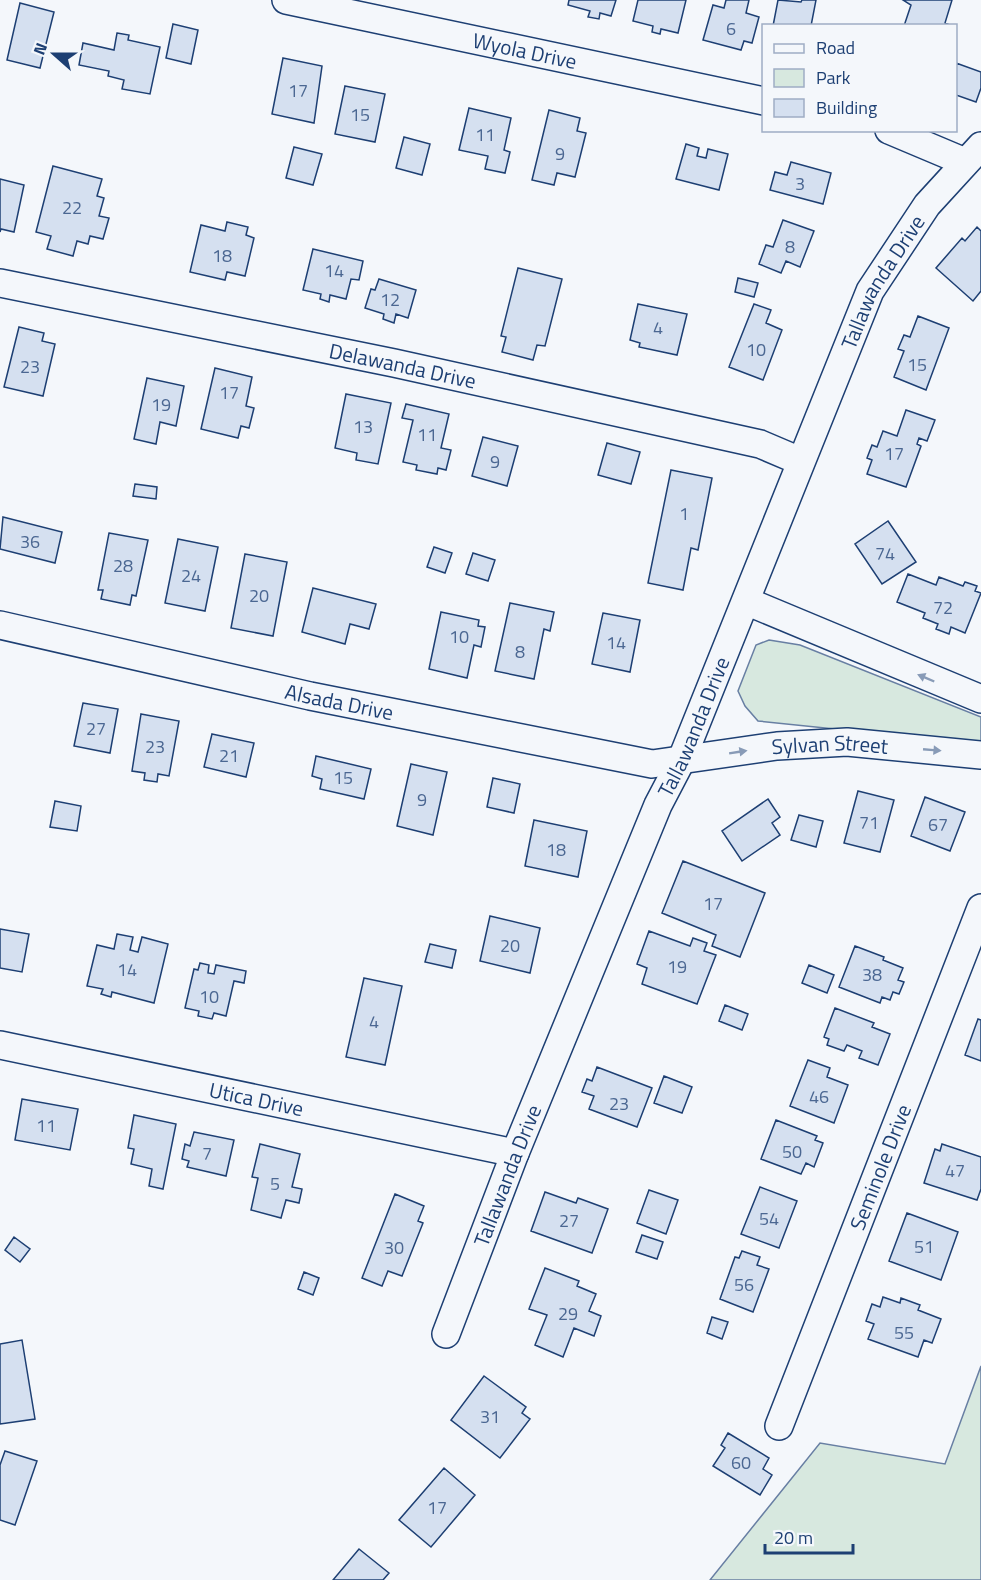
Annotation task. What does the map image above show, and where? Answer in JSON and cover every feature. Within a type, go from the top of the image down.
[{"type":"street","name":"Wyola Drive","points":[[286,0],[762,100]]},
{"type":"street","points":[[897,132],[973,154]]},
{"type":"street","name":"Tallawanda Drive","points":[[446,1334],[515,1153],[658,805],[681,761],[870,291],[927,205],[973,154]]},
{"type":"street","name":"Delawanda Drive","points":[[0,283],[394,363],[753,442],[800,461]]},
{"type":"street","points":[[746,601],[981,699]]},
{"type":"street","name":"Alsada Drive","points":[[0,625],[310,696],[618,758],[652,764],[681,761]]},
{"type":"street","name":"Sylvan Street","points":[[681,761],[777,746],[848,742],[981,755]]},
{"type":"street","name":"Seminole Drive","points":[[779,1426],[981,908]]},
{"type":"street","name":"Utica Drive","points":[[0,1045],[515,1153]]},
{"type":"green space","points":[[769,640],[800,645],[981,717],[981,744],[758,721],[745,706],[738,691],[756,645]]},
{"type":"green space","points":[[981,1366],[981,1580],[710,1580],[820,1443],[945,1464]]},
{"type":"building","points":[[569,0],[616,0],[611,16],[600,13],[599,19],[588,17],[590,11],[568,5]]},
{"type":"building","points":[[638,0],[686,0],[678,33],[661,29],[660,34],[652,32],[653,26],[633,21]]},
{"type":"building","points":[[726,0],[749,0],[746,13],[759,17],[752,43],[744,41],[741,50],[703,40],[713,5],[724,8]]},
{"type":"building","points":[[778,0],[801,2],[802,0],[816,0],[811,24],[773,24]]},
{"type":"building","points":[[903,0],[952,0],[945,23],[947,24],[905,24],[911,5]]},
{"type":"building","points":[[20,3],[54,12],[40,68],[7,60]]},
{"type":"building","points":[[173,24],[198,30],[191,64],[166,58]]},
{"type":"building","points":[[117,33],[129,35],[128,40],[160,47],[150,94],[122,89],[124,80],[108,76],[109,71],[79,65],[83,43],[114,50]]},
{"type":"building","points":[[283,58],[322,66],[314,123],[272,114]]},
{"type":"building","points":[[957,63],[981,72],[981,88],[976,102],[957,95]]},
{"type":"building","points":[[345,86],[385,94],[375,142],[335,134]]},
{"type":"building","points":[[469,108],[511,118],[504,150],[510,152],[505,173],[485,169],[488,156],[459,150]]},
{"type":"building","points":[[549,110],[580,118],[577,131],[586,133],[575,177],[557,173],[554,185],[532,180]]},
{"type":"building","points":[[404,137],[430,144],[422,175],[396,168]]},
{"type":"building","points":[[686,144],[699,148],[697,156],[706,158],[708,149],[728,154],[719,190],[676,179]]},
{"type":"building","points":[[294,147],[322,154],[313,185],[286,178]]},
{"type":"building","points":[[791,162],[831,173],[823,204],[770,190],[775,172],[787,175]]},
{"type":"building","points":[[53,166],[102,179],[97,196],[104,198],[99,216],[109,218],[103,239],[90,236],[88,244],[77,241],[73,256],[47,249],[51,236],[36,232]]},
{"type":"building","points":[[0,179],[24,185],[14,232],[1,229],[0,232]]},
{"type":"building","points":[[783,220],[814,231],[800,267],[786,261],[781,273],[759,264],[766,245],[773,247]]},
{"type":"building","points":[[227,222],[248,227],[246,235],[254,238],[245,276],[227,272],[225,280],[190,272],[201,225],[225,231]]},
{"type":"building","points":[[977,227],[981,231],[981,291],[973,301],[936,268],[962,238],[965,241]]},
{"type":"building","points":[[313,249],[363,261],[359,280],[351,279],[346,299],[330,295],[329,302],[320,299],[321,294],[303,290]]},
{"type":"building","points":[[518,268],[562,279],[545,346],[537,345],[533,360],[502,352],[506,337],[501,336]]},
{"type":"building","points":[[738,278],[758,283],[754,297],[735,292]]},
{"type":"building","points":[[379,279],[416,290],[408,318],[396,314],[394,323],[383,319],[384,314],[365,308],[371,289],[375,290]]},
{"type":"building","points":[[638,304],[687,314],[677,355],[639,347],[640,343],[630,340]]},
{"type":"building","points":[[754,304],[771,310],[766,323],[782,330],[763,380],[729,367]]},
{"type":"building","points":[[918,316],[949,328],[926,390],[894,377],[904,351],[898,349],[904,335],[910,337]]},
{"type":"building","points":[[19,327],[44,333],[42,341],[55,344],[43,396],[4,387]]},
{"type":"building","points":[[215,368],[252,377],[246,406],[254,408],[249,428],[241,426],[238,438],[201,429]]},
{"type":"building","points":[[147,378],[184,386],[176,426],[160,422],[156,444],[134,439]]},
{"type":"building","points":[[346,394],[391,403],[378,464],[356,460],[357,453],[335,448]]},
{"type":"building","points":[[406,404],[449,414],[441,448],[451,450],[446,470],[438,468],[437,474],[416,470],[417,465],[403,462],[413,420],[402,418]]},
{"type":"building","points":[[906,410],[935,420],[927,441],[919,438],[917,444],[921,446],[906,487],[867,474],[872,460],[867,458],[872,445],[877,447],[883,431],[897,436]]},
{"type":"building","points":[[483,437],[518,446],[507,486],[472,476]]},
{"type":"building","points":[[607,443],[640,452],[631,484],[598,475]]},
{"type":"building","points":[[671,470],[712,478],[698,550],[691,548],[683,590],[648,583]]},
{"type":"building","points":[[135,484],[157,487],[156,499],[133,496]]},
{"type":"building","points":[[3,517],[62,532],[55,563],[0,549]]},
{"type":"building","points":[[888,521],[916,562],[882,584],[855,544]]},
{"type":"building","points":[[109,533],[148,540],[136,596],[132,595],[130,605],[101,599],[103,590],[98,590]]},
{"type":"building","points":[[178,539],[218,547],[205,611],[165,603]]},
{"type":"building","points":[[434,547],[452,553],[445,573],[427,567]]},
{"type":"building","points":[[473,553],[495,560],[488,581],[466,574]]},
{"type":"building","points":[[245,554],[287,562],[273,636],[231,628]]},
{"type":"building","points":[[908,574],[936,585],[939,577],[963,586],[965,582],[977,586],[975,591],[981,593],[965,633],[951,627],[949,634],[936,629],[938,624],[923,618],[925,613],[897,602]]},
{"type":"building","points":[[313,588],[376,604],[369,629],[350,624],[345,644],[302,632]]},
{"type":"building","points":[[510,603],[554,612],[550,631],[544,629],[534,679],[495,671]]},
{"type":"building","points":[[441,612],[479,620],[478,626],[485,627],[481,647],[474,645],[467,678],[429,669]]},
{"type":"building","points":[[603,613],[640,620],[630,672],[592,664]]},
{"type":"building","points":[[83,703],[118,709],[110,753],[74,746]]},
{"type":"building","points":[[141,714],[179,721],[169,776],[158,774],[157,782],[144,780],[145,773],[132,771]]},
{"type":"building","points":[[212,734],[254,743],[246,777],[204,767]]},
{"type":"building","points":[[316,756],[371,769],[364,799],[320,789],[322,779],[312,776]]},
{"type":"building","points":[[411,764],[447,772],[433,835],[397,826]]},
{"type":"building","points":[[493,778],[520,784],[514,813],[487,807]]},
{"type":"building","points":[[858,791],[894,800],[880,852],[844,843]]},
{"type":"building","points":[[925,797],[965,812],[950,851],[911,836]]},
{"type":"building","points":[[768,799],[780,817],[772,823],[780,835],[742,861],[722,831]]},
{"type":"building","points":[[55,801],[81,806],[77,831],[50,827]]},
{"type":"building","points":[[799,815],[823,821],[816,847],[791,840]]},
{"type":"building","points":[[534,820],[587,831],[578,877],[525,866]]},
{"type":"building","points":[[683,861],[765,893],[740,957],[712,946],[716,935],[662,913]]},
{"type":"building","points":[[490,916],[540,928],[530,973],[480,961]]},
{"type":"building","points":[[0,929],[29,934],[22,972],[0,968]]},
{"type":"building","points":[[649,931],[690,946],[693,938],[707,943],[704,951],[716,955],[697,1004],[642,984],[647,968],[637,964]]},
{"type":"building","points":[[117,934],[133,937],[130,950],[138,952],[142,937],[168,944],[154,1003],[112,992],[111,997],[101,994],[103,989],[87,986],[97,945],[114,949]]},
{"type":"building","points":[[430,944],[456,950],[452,968],[425,962]]},
{"type":"building","points":[[855,946],[884,957],[883,960],[903,968],[898,980],[904,982],[899,994],[893,992],[890,1000],[882,997],[880,1003],[839,987]]},
{"type":"building","points":[[200,963],[209,965],[208,973],[214,974],[216,965],[246,971],[244,983],[234,981],[226,1016],[214,1013],[212,1019],[198,1016],[199,1011],[185,1008],[194,969],[198,970]]},
{"type":"building","points":[[809,965],[834,975],[827,993],[802,983]]},
{"type":"building","points":[[364,978],[402,986],[385,1065],[346,1057]]},
{"type":"building","points":[[725,1005],[748,1014],[742,1030],[719,1021]]},
{"type":"building","points":[[835,1008],[874,1023],[872,1027],[890,1034],[878,1065],[859,1058],[862,1051],[847,1045],[844,1051],[827,1045],[829,1039],[824,1037]]},
{"type":"building","points":[[978,1019],[981,1020],[981,1061],[965,1055]]},
{"type":"building","points":[[808,1060],[830,1068],[827,1077],[848,1085],[834,1123],[790,1106]]},
{"type":"building","points":[[597,1067],[652,1088],[637,1127],[589,1109],[594,1096],[582,1092],[587,1079],[592,1081]]},
{"type":"building","points":[[664,1076],[692,1087],[682,1113],[654,1103]]},
{"type":"building","points":[[22,1099],[78,1109],[70,1150],[15,1140]]},
{"type":"building","points":[[134,1115],[176,1124],[163,1189],[149,1186],[152,1169],[131,1164],[134,1149],[128,1148]]},
{"type":"building","points":[[776,1120],[817,1136],[815,1140],[823,1143],[814,1167],[806,1163],[801,1174],[761,1159]]},
{"type":"building","points":[[194,1132],[234,1140],[226,1176],[187,1167],[189,1161],[182,1159],[185,1144],[190,1146]]},
{"type":"building","points":[[260,1144],[300,1154],[292,1187],[302,1189],[299,1203],[286,1200],[281,1218],[251,1210],[258,1178],[252,1177]]},
{"type":"building","points":[[942,1144],[981,1157],[981,1189],[977,1200],[924,1183],[935,1149],[940,1151]]},
{"type":"building","points":[[760,1187],[797,1201],[779,1248],[741,1234]]},
{"type":"building","points":[[649,1190],[678,1200],[666,1234],[637,1223]]},
{"type":"building","points":[[545,1192],[576,1203],[578,1198],[608,1209],[592,1253],[531,1231]]},
{"type":"building","points":[[395,1194],[424,1206],[418,1221],[423,1223],[402,1276],[388,1271],[382,1286],[362,1278]]},
{"type":"building","points":[[907,1213],[958,1232],[941,1280],[889,1261]]},
{"type":"building","points":[[642,1235],[663,1242],[657,1259],[636,1252]]},
{"type":"building","points":[[14,1237],[30,1249],[20,1262],[5,1250]]},
{"type":"building","points":[[742,1251],[760,1257],[757,1265],[769,1269],[753,1312],[720,1299],[735,1257],[739,1258]]},
{"type":"building","points":[[545,1268],[579,1281],[577,1286],[596,1294],[589,1311],[601,1316],[594,1336],[574,1328],[563,1357],[535,1345],[547,1315],[529,1309]]},
{"type":"building","points":[[304,1272],[319,1278],[313,1295],[298,1289]]},
{"type":"building","points":[[883,1297],[900,1303],[901,1298],[920,1305],[918,1310],[941,1319],[932,1343],[924,1340],[918,1357],[868,1339],[874,1324],[866,1321],[872,1304],[880,1307]]},
{"type":"building","points":[[712,1317],[728,1322],[722,1339],[707,1333]]},
{"type":"building","points":[[22,1340],[35,1419],[0,1424],[0,1344]]},
{"type":"building","points":[[484,1376],[526,1407],[522,1413],[530,1419],[500,1458],[451,1420]]},
{"type":"building","points":[[728,1433],[769,1458],[763,1469],[772,1475],[760,1495],[713,1466],[725,1448],[721,1445]]},
{"type":"building","points":[[5,1451],[37,1461],[15,1525],[0,1520],[0,1465]]},
{"type":"building","points":[[444,1468],[475,1495],[431,1547],[399,1520]]},
{"type":"building","points":[[359,1549],[389,1573],[383,1580],[333,1580]]}]
